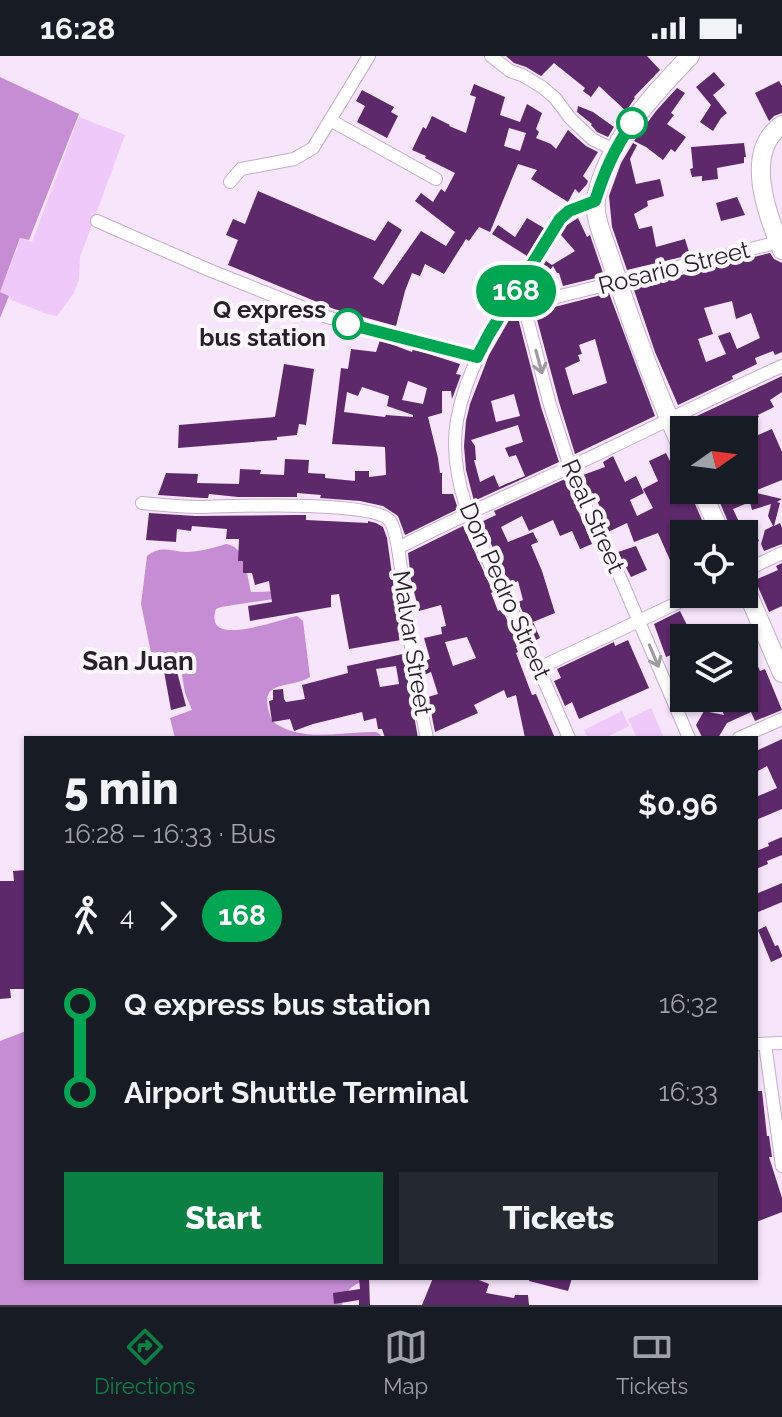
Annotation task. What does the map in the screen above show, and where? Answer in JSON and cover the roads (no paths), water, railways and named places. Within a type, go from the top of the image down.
[{"type":"main road","points":[[669,418],[618,283],[595,201],[614,150],[643,107],[684,58]]},
{"type":"main road","points":[[780,246],[763,194],[761,167],[767,140],[782,125]]},
{"type":"main road","points":[[754,608],[782,673]]},
{"type":"street","points":[[230,182],[241,169],[294,159],[313,148],[369,56]]},
{"type":"street","points":[[491,56],[510,71],[542,87],[592,139],[614,150]]},
{"type":"street","points":[[330,120],[436,179]]},
{"type":"street","name":"Don Pedro Street","points":[[568,736],[468,513],[457,477],[455,439],[466,388],[489,334],[560,219],[569,211],[595,201]]},
{"type":"street","points":[[97,221],[327,317],[477,357]]},
{"type":"street","name":"Rosario Street","points":[[524,305],[780,246]]},
{"type":"street","name":"Real Street","points":[[519,287],[570,467],[688,736]]},
{"type":"street","points":[[142,503],[372,511],[390,521],[398,548],[782,366]]},
{"type":"street","name":"Malvar Street","points":[[398,548],[427,736]]},
{"type":"street","points":[[758,564],[782,553]]},
{"type":"street","points":[[539,668],[670,606]]},
{"type":"street","points":[[744,736],[782,719]]},
{"type":"street","points":[[782,1043],[760,1044],[782,1166]]},
{"type":"place","name":"Q express bus station","points":[[348,324]]},
{"type":"district","name":"San Juan","points":[[138,661]]}]
